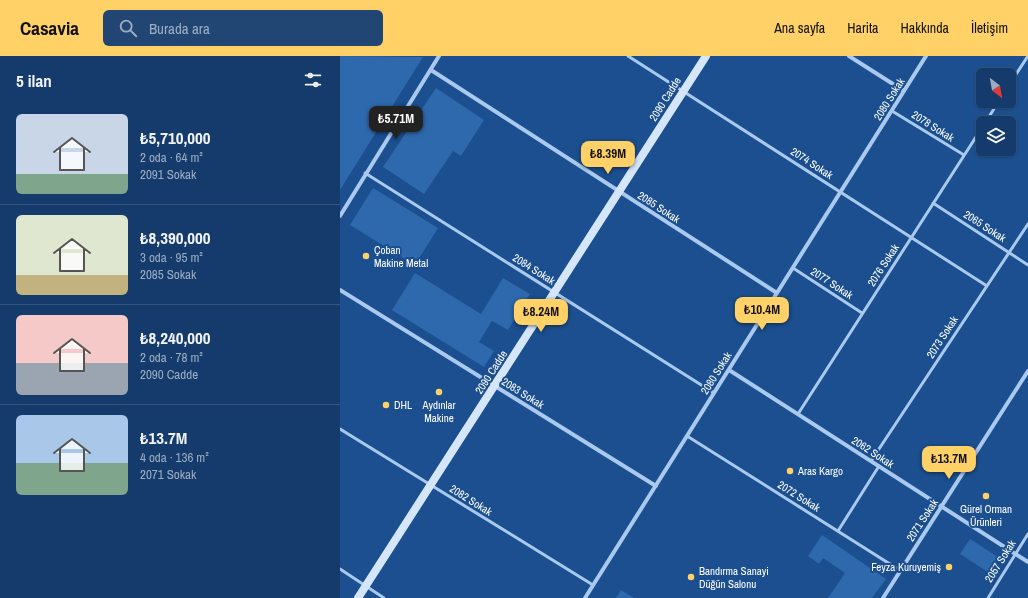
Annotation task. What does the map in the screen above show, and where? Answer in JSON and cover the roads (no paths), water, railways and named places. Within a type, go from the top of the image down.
[{"type":"street","points":[[340,216],[365,173],[439,56]]},
{"type":"street","name":"2090 Cadde","points":[[358,598],[706,56]]},
{"type":"street","points":[[849,56],[904,91]]},
{"type":"street","name":"2080 Sokak","points":[[585,598],[926,56]]},
{"type":"street","name":"2085 Sokak","points":[[430,70],[777,293]]},
{"type":"street","name":"2083 Sokak","points":[[340,290],[656,486]]},
{"type":"street","name":"2062 Sokak","points":[[729,370],[1028,562]]},
{"type":"street","name":"2071 Sokak","points":[[883,598],[1028,371]]},
{"type":"lane","name":"2074 Sokak","points":[[628,56],[987,286]]},
{"type":"lane","points":[[1016,74],[1028,56]]},
{"type":"lane","name":"2078 Sokak","points":[[892,111],[964,156]]},
{"type":"lane","name":"2076 Sokak","points":[[798,414],[976,137]]},
{"type":"lane","name":"2084 Sokak","points":[[365,173],[714,393]]},
{"type":"lane","name":"2065 Sokak","points":[[933,203],[1028,265]]},
{"type":"lane","name":"2073 Sokak","points":[[871,461],[1028,224]]},
{"type":"lane","name":"2077 Sokak","points":[[793,268],[862,313]]},
{"type":"lane","name":"2082 Sokak","points":[[340,429],[593,585]]},
{"type":"lane","name":"2072 Sokak","points":[[687,436],[901,571]]},
{"type":"lane","points":[[838,531],[879,466]]},
{"type":"lane","name":"2057 Sokak","points":[[988,598],[1028,534]]},
{"type":"lane","points":[[340,570],[384,598]]},
{"type":"place","name":"Çoban Makine Metal","points":[[366,256]]},
{"type":"place","name":"Aydınlar Makine","points":[[439,392]]},
{"type":"place","name":"DHL","points":[[386,405]]},
{"type":"place","name":"Aras Kargo","points":[[790,471]]},
{"type":"place","name":"Gürel Orman Ürünleri","points":[[986,496]]},
{"type":"place","name":"Feyza Kuruyemiş","points":[[949,567]]},
{"type":"place","name":"Bandırma Sanayi Düğün Salonu","points":[[691,577]]}]
